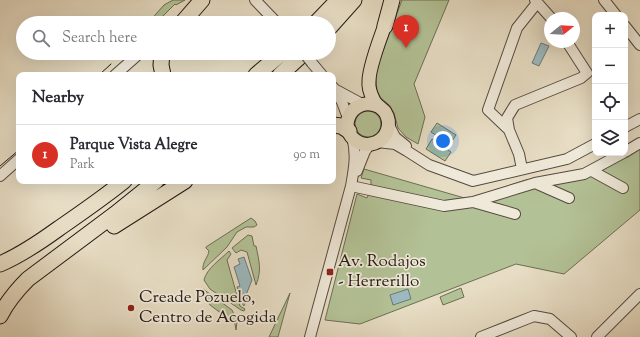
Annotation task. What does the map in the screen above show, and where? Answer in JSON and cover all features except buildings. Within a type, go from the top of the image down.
[{"type":"highway","points":[[188,16],[202,0]]},
{"type":"highway","points":[[323,16],[338,0]]},
{"type":"highway","points":[[336,20],[354,0]]},
{"type":"highway","points":[[385,26],[392,0]]},
{"type":"highway","points":[[161,60],[162,72]]},
{"type":"highway","points":[[260,72],[274,60]]},
{"type":"highway","points":[[284,72],[301,60]]},
{"type":"highway","points":[[336,125],[350,129]]},
{"type":"highway","points":[[38,243],[108,184]]},
{"type":"highway","points":[[0,264],[38,243],[103,198],[120,184]]},
{"type":"highway","points":[[0,316],[6,304],[28,279],[152,184]]},
{"type":"highway","points":[[44,267],[98,236],[180,184]]},
{"type":"main road","points":[[378,106],[369,103],[362,104],[352,111],[350,129],[359,142],[374,143],[385,135],[388,123],[385,113],[378,106],[370,91],[369,77],[395,0]]},
{"type":"street","points":[[183,16],[202,0]]},
{"type":"street","points":[[255,0],[271,16]]},
{"type":"street","points":[[261,0],[273,16]]},
{"type":"street","points":[[604,0],[614,12]]},
{"type":"street","points":[[508,130],[488,110],[517,28],[536,1],[546,12]]},
{"type":"street","points":[[628,30],[640,44]]},
{"type":"street","points":[[522,169],[519,154],[508,130],[507,118],[515,105],[581,78],[587,74],[570,48]]},
{"type":"street","points":[[118,72],[132,60]]},
{"type":"street","points":[[310,60],[320,72]]},
{"type":"street","points":[[336,90],[362,104]]},
{"type":"street","points":[[336,93],[342,102],[354,144],[355,161],[351,186]]},
{"type":"street","points":[[628,125],[640,119]]},
{"type":"street","points":[[388,123],[395,137],[429,165]]},
{"type":"street","points":[[310,337],[351,186],[362,157],[374,143],[395,144],[407,150],[429,165],[473,181],[567,159],[592,146]]},
{"type":"street","points":[[628,151],[640,144]]},
{"type":"street","points":[[351,186],[444,206],[473,202],[534,183],[584,174],[619,156]]},
{"type":"street","points":[[0,176],[16,162]]},
{"type":"street","points":[[592,171],[623,188]]},
{"type":"street","points":[[534,183],[569,198]]},
{"type":"street","points":[[473,202],[515,214]]},
{"type":"street","points":[[597,337],[640,294]]},
{"type":"street","points":[[481,337],[534,316],[550,319],[571,337]]},
{"type":"green space","points":[[173,0],[185,0],[176,5],[175,4],[163,16],[154,16],[164,5]]},
{"type":"green space","points":[[402,0],[449,0],[414,84],[425,117],[418,144],[406,137],[398,128],[394,113],[377,91],[375,72]]},
{"type":"green space","points":[[368,111],[377,115],[381,124],[377,133],[368,137],[359,133],[355,124],[359,115]]},
{"type":"green space","points":[[437,123],[456,135],[450,144],[431,132]]},
{"type":"green space","points":[[432,139],[451,152],[445,161],[426,149]]},
{"type":"green space","points":[[640,139],[640,210],[564,274],[516,264],[360,324],[325,320],[357,194],[367,198],[371,189],[371,180],[361,178],[364,169],[468,199],[526,180],[580,172],[609,156],[628,156],[628,146]]},
{"type":"green space","points":[[251,218],[257,225],[254,227],[246,227],[237,232],[227,247],[203,270],[203,265],[209,251],[206,247]]},
{"type":"green space","points":[[248,235],[252,236],[259,261],[259,275],[256,285],[247,252],[241,250],[236,253],[232,248]]},
{"type":"green space","points":[[229,251],[231,254],[227,260],[240,306],[245,309],[244,311],[210,289],[204,280],[211,268]]},
{"type":"green space","points":[[461,288],[464,297],[443,305],[440,297]]},
{"type":"green space","points":[[203,289],[232,310],[237,321],[236,330],[233,322],[210,305],[202,290]]},
{"type":"green space","points":[[290,293],[278,337],[269,337]]},
{"type":"water","points":[[541,43],[544,44],[544,48],[548,48],[539,66],[532,63]]},
{"type":"water","points":[[244,257],[252,280],[246,295],[248,297],[244,306],[237,287],[240,286],[234,267],[240,264],[238,259]]},
{"type":"water","points":[[408,289],[411,299],[393,305],[390,295]]},
{"type":"tram line","points":[[102,72],[111,64]]},
{"type":"tram line","points":[[0,166],[16,153]]},
{"type":"place","name":"Parque Vista Alegre","points":[[406,48]]},
{"type":"place","name":"Av. Rodajos - Herrerillo","points":[[330,272]]},
{"type":"place","name":"Creade Pozuelo, Centro de Acogida","points":[[131,308]]}]
